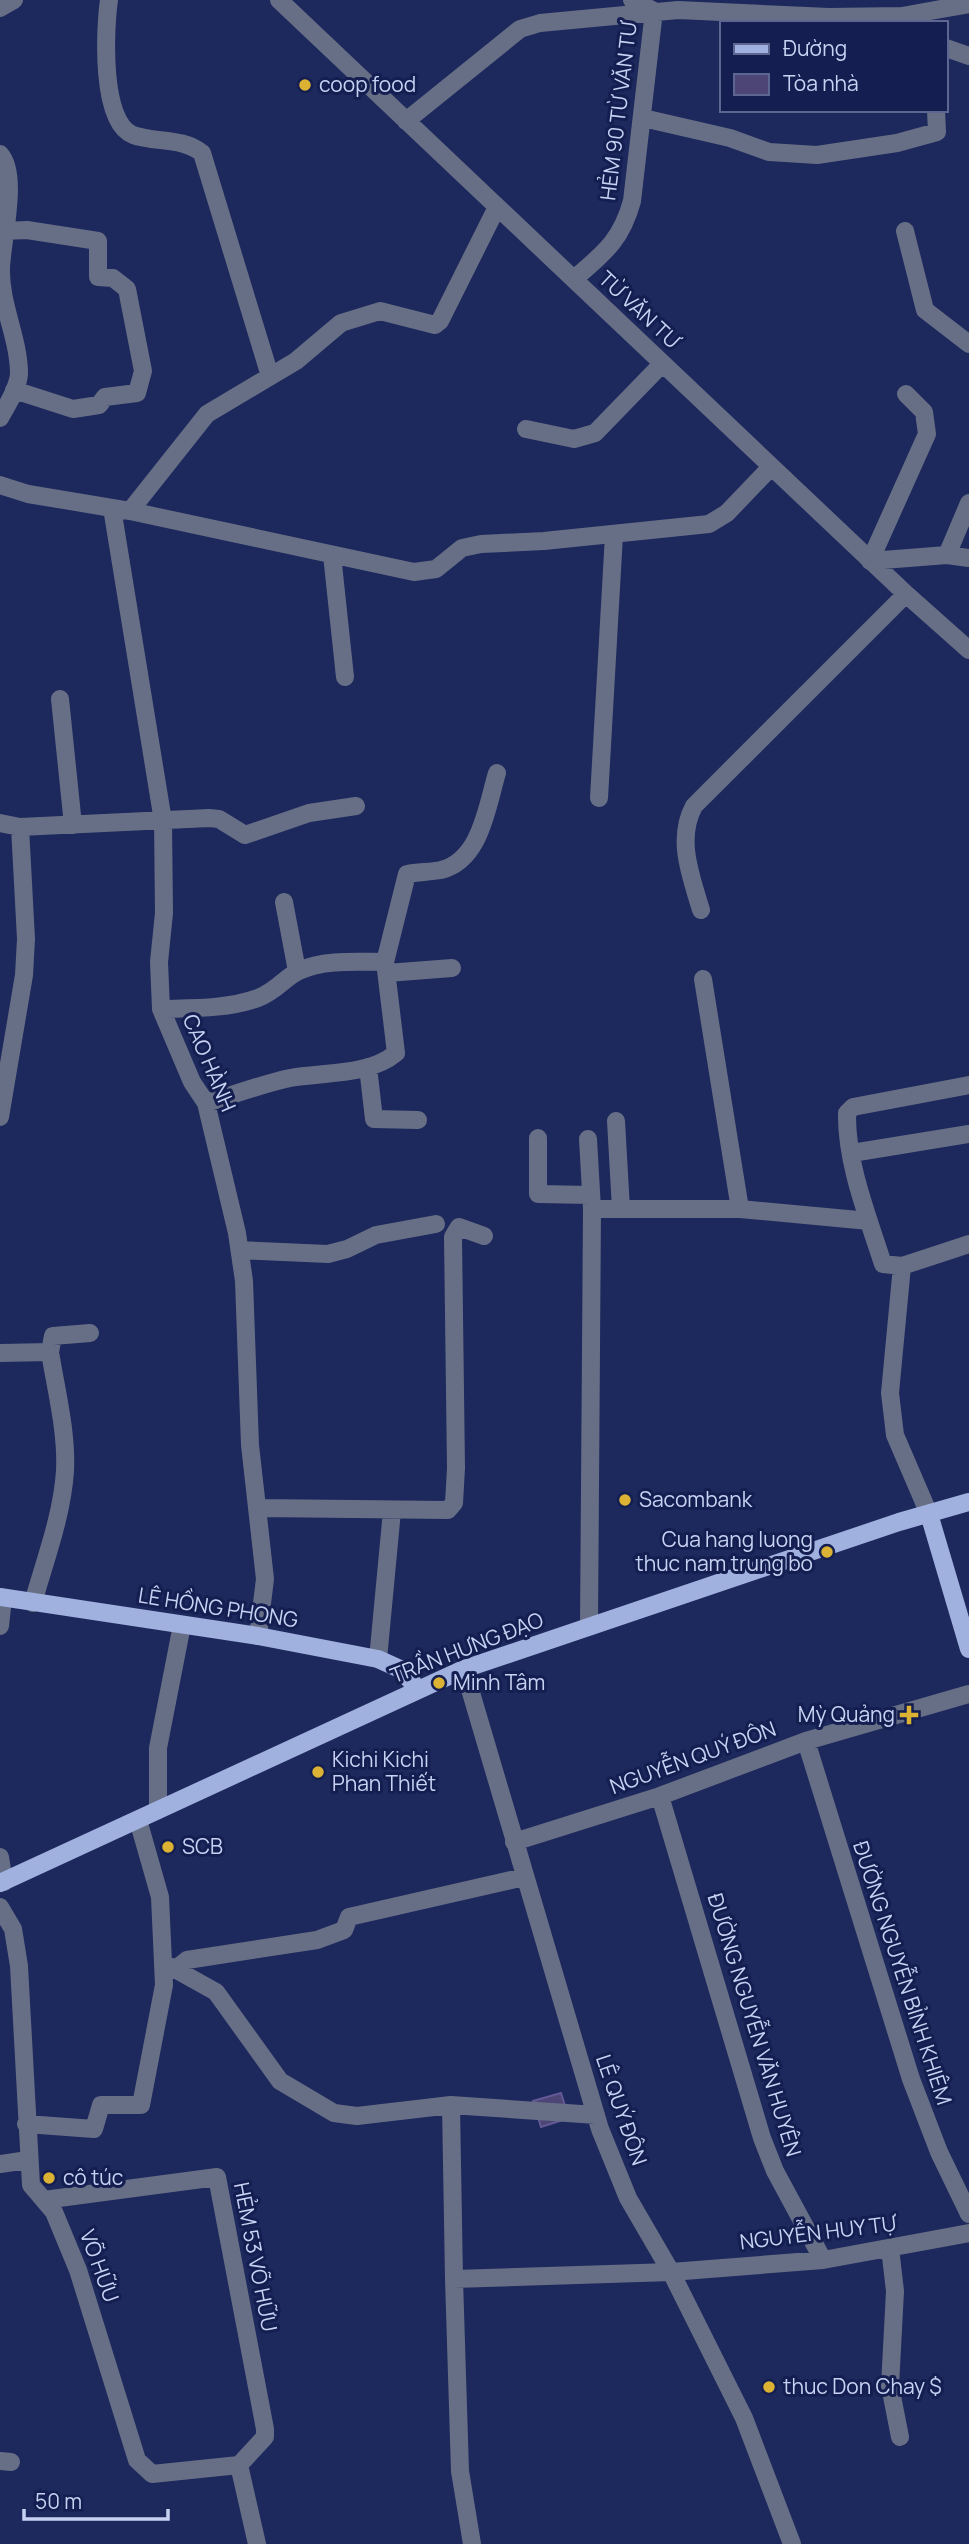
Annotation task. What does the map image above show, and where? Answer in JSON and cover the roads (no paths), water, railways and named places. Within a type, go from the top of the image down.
[{"type":"main road","name":"TRẦN HƯNG ĐẠO","points":[[2,1882],[464,1669],[929,1514],[968,1504]]},
{"type":"main road","points":[[929,1514],[969,1649]]},
{"type":"main road","name":"LÊ HỒNG PHONG","points":[[1,1597],[258,1636],[378,1659],[400,1669],[418,1689]]},
{"type":"street","points":[[0,8],[14,0]]},
{"type":"street","points":[[109,0],[104,41],[111,97],[118,120],[131,134],[181,143],[202,153],[270,376]]},
{"type":"street","name":"TỪ VĂN TƯ","points":[[279,0],[870,561],[969,650]]},
{"type":"street","points":[[632,0],[654,11]]},
{"type":"street","points":[[406,121],[520,29],[540,23],[654,11],[935,17],[969,4]]},
{"type":"street","name":"HẺM 90 TỪ VĂN TƯ","points":[[574,279],[608,249],[625,227],[638,169],[654,11]]},
{"type":"street","points":[[948,49],[969,57]]},
{"type":"street","points":[[643,118],[730,138],[769,152],[817,155],[897,143],[937,132],[936,112]]},
{"type":"street","points":[[0,154],[7,161],[10,175],[3,231],[1,293],[18,361],[19,377],[0,418]]},
{"type":"street","points":[[121,510],[207,414],[296,361],[327,332],[357,316],[380,311],[435,325],[440,321],[497,207]]},
{"type":"street","points":[[3,231],[27,230],[98,241],[98,277],[113,278],[127,289],[143,372],[137,393],[105,397],[100,405],[73,409],[14,390]]},
{"type":"street","points":[[905,231],[925,310],[969,344]]},
{"type":"street","points":[[526,429],[574,439],[595,433],[662,363]]},
{"type":"street","points":[[906,394],[924,412],[928,428],[925,442],[870,561],[947,555],[969,558]]},
{"type":"street","points":[[0,485],[28,494],[121,510],[414,572],[436,569],[463,548],[481,544],[709,524],[727,513],[771,467]]},
{"type":"street","points":[[947,555],[969,503]]},
{"type":"street","name":"CAO HÀNH","points":[[121,510],[163,821],[164,913],[159,962],[161,1009],[192,1083],[206,1103],[240,1250],[250,1445],[265,1578],[258,1636]]},
{"type":"street","points":[[599,798],[614,534]]},
{"type":"street","points":[[332,555],[345,677]]},
{"type":"street","points":[[701,910],[685,842],[686,821],[694,806],[906,594]]},
{"type":"street","points":[[60,699],[73,825]]},
{"type":"street","points":[[206,1103],[288,1079],[368,1067],[396,1053],[386,967],[407,874],[443,870],[462,859],[477,838],[497,773]]},
{"type":"street","points":[[0,823],[20,827],[219,819],[245,835],[261,832],[309,813],[356,806]]},
{"type":"street","points":[[0,1117],[24,975],[26,939],[20,827]]},
{"type":"street","points":[[284,902],[297,971]]},
{"type":"street","points":[[161,1009],[222,1007],[258,998],[279,988],[297,971],[323,965],[452,968]]},
{"type":"street","points":[[703,979],[740,1209]]},
{"type":"street","points":[[368,1067],[374,1119],[418,1120]]},
{"type":"street","points":[[969,1085],[853,1107],[847,1113],[852,1153],[883,1264],[902,1266],[969,1244]]},
{"type":"street","points":[[617,1121],[621,1209]]},
{"type":"street","points":[[852,1153],[969,1134]]},
{"type":"street","points":[[538,1138],[538,1194],[621,1209],[740,1209],[869,1221]]},
{"type":"street","points":[[588,1139],[592,1202],[589,1626]]},
{"type":"street","points":[[240,1250],[328,1254],[347,1249],[376,1235],[436,1224]]},
{"type":"street","points":[[258,1508],[448,1510],[454,1503],[453,1237],[459,1227],[484,1236]]},
{"type":"street","points":[[902,1266],[890,1393],[895,1435],[929,1514]]},
{"type":"street","points":[[33,1603],[56,1521],[65,1470],[62,1424],[50,1352],[53,1336],[90,1333]]},
{"type":"street","points":[[0,1353],[50,1352]]},
{"type":"street","points":[[378,1659],[392,1511]]},
{"type":"street","points":[[0,1626],[1,1597]]},
{"type":"street","points":[[158,1810],[158,1748],[182,1625]]},
{"type":"street","name":"LÊ QUÝ ĐÔN","points":[[464,1669],[596,2115],[628,2198],[671,2272],[744,2418],[792,2544]]},
{"type":"street","name":"NGUYỄN QUÝ ĐÔN","points":[[514,1842],[660,1796],[806,1741],[969,1694]]},
{"type":"street","name":"ĐƯỜNG NGUYỄN BỈNH KHIÊM","points":[[806,1741],[911,2079],[939,2152],[969,2214]]},
{"type":"street","name":"ĐƯỜNG NGUYỄN VĂN HUYÊN","points":[[660,1796],[762,2137],[775,2171],[823,2260]]},
{"type":"street","points":[[26,2124],[94,2129],[101,2105],[141,2105],[170,1966],[160,1897],[138,1820]]},
{"type":"street","points":[[0,1857],[2,1882]]},
{"type":"street","points":[[170,1966],[187,1960],[317,1940],[344,1930],[349,1917],[524,1877]]},
{"type":"street","name":"VÕ HỮU","points":[[0,1907],[13,1929],[19,1966],[31,2185],[54,2212],[78,2270],[137,2460],[152,2474],[239,2465]]},
{"type":"street","points":[[170,1966],[216,1992],[281,2081],[334,2113],[356,2116],[451,2105],[596,2115]]},
{"type":"street","points":[[451,2105],[460,2471],[472,2544]]},
{"type":"street","points":[[0,2164],[28,2160]]},
{"type":"street","name":"HẺM 53 VÕ HỮU","points":[[44,2200],[217,2178],[265,2429],[265,2437],[239,2465]]},
{"type":"street","name":"NGUYỄN HUY TỰ","points":[[454,2279],[671,2272],[823,2260],[969,2233]]},
{"type":"street","points":[[890,2248],[895,2291],[890,2386],[900,2437]]},
{"type":"street","points":[[239,2465],[257,2544]]},
{"type":"place","name":"coop food","points":[[305,85]]},
{"type":"place","name":"Sacombank","points":[[625,1500]]},
{"type":"place","name":"Cua hang luong thuc nam trung bo","points":[[827,1552]]},
{"type":"place","name":"Minh Tâm","points":[[439,1683]]},
{"type":"place","name":"Mỳ Quảng","points":[[909,1715]]},
{"type":"place","name":"Kichi Kichi Phan Thiết","points":[[318,1772]]},
{"type":"place","name":"SCB","points":[[168,1847]]},
{"type":"place","name":"cô túc","points":[[49,2178]]},
{"type":"place","name":"thuc Don Chay $","points":[[769,2387]]}]
